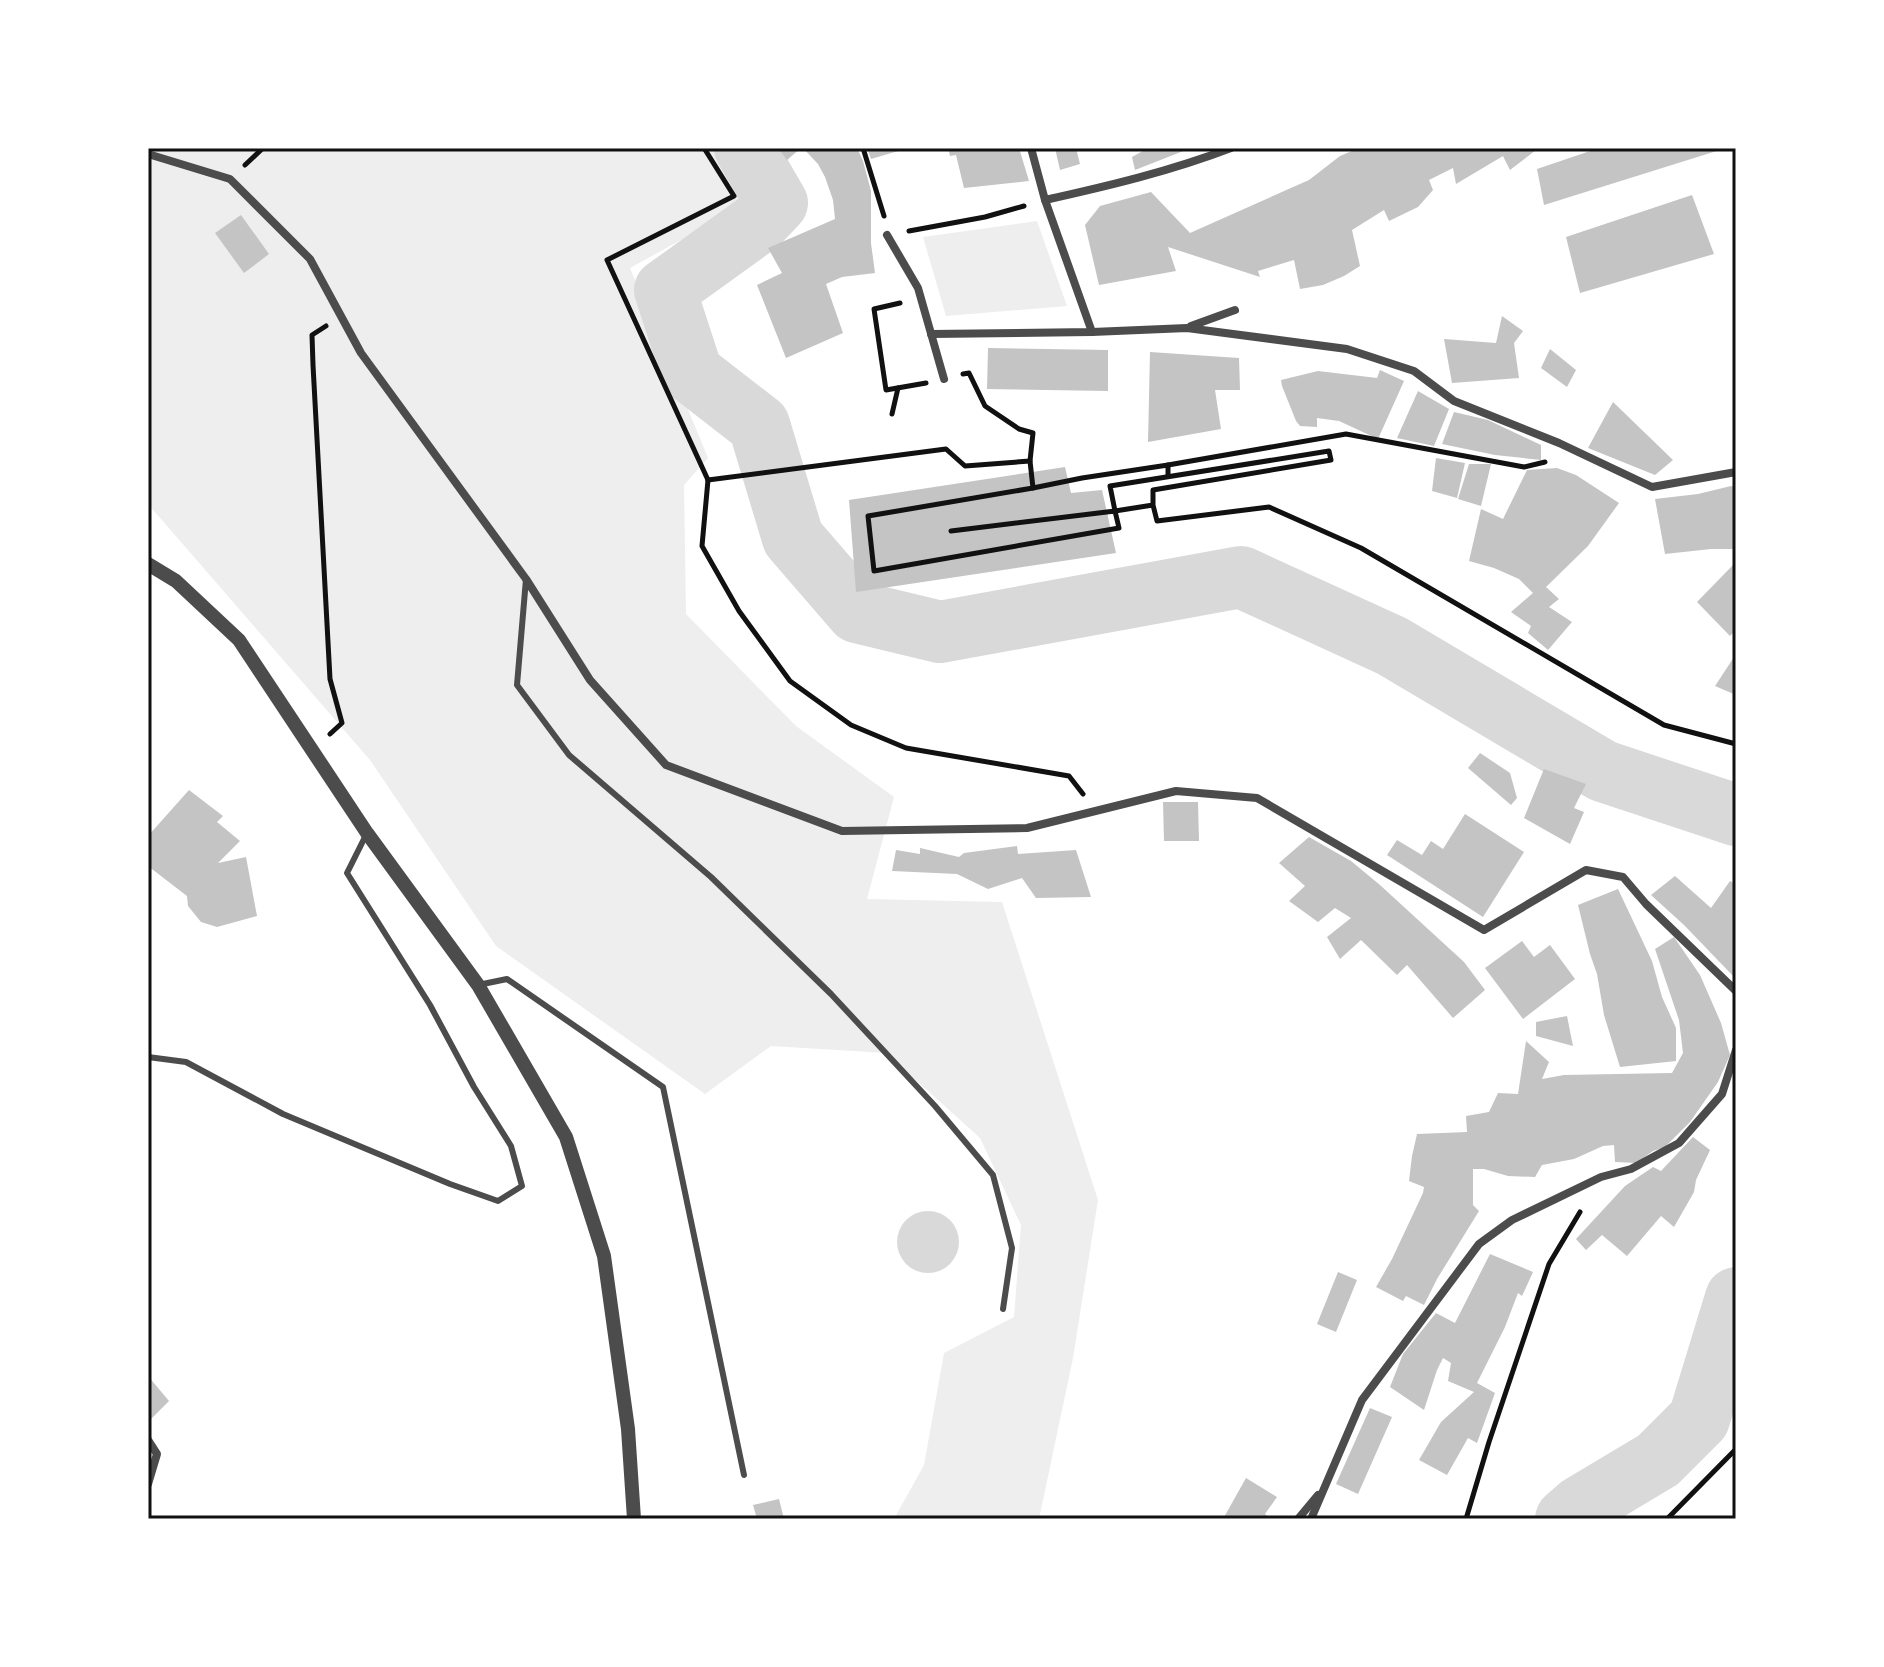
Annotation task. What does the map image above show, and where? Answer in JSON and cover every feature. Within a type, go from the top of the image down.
[{"type":"street","points":[[1031,148],[1045,200],[1092,332]]},
{"type":"street","points":[[1045,200],[1108,186],[1231,148]]},
{"type":"street","points":[[148,154],[230,179],[310,259],[361,353],[526,579],[590,680],[666,765],[842,831],[1027,828],[1176,791],[1257,798],[1484,930],[1586,870],[1623,877],[1646,904],[1736,991]]},
{"type":"street","points":[[887,235],[918,288],[944,379]]},
{"type":"street","points":[[1187,328],[1235,310]]},
{"type":"street","points":[[931,334],[1187,328],[1347,349],[1414,371],[1454,401],[1581,453],[1652,487],[1736,472]]},
{"type":"street","points":[[148,564],[176,581],[239,640],[367,833],[478,985],[566,1137],[604,1256],[628,1429],[634,1519]]},
{"type":"street","points":[[1311,1519],[1362,1400],[1479,1244],[1512,1220],[1601,1177],[1631,1169],[1679,1143],[1722,1094],[1736,1050]]},
{"type":"street","points":[[148,1440],[157,1454],[148,1484]]},
{"type":"street","points":[[1298,1519],[1324,1489]]},
{"type":"lane","points":[[526,579],[517,685],[569,755],[711,877],[831,994],[935,1106],[993,1175],[1012,1248],[1003,1309]]},
{"type":"lane","points":[[148,1057],[186,1062],[283,1114],[411,1169],[498,1201],[522,1186],[511,1146],[474,1087],[430,1005],[347,873],[367,833]]},
{"type":"lane","points":[[478,985],[507,979],[663,1087],[744,1475]]},
{"type":"path","points":[[704,148],[734,196],[607,260],[708,480],[702,546],[739,611],[790,681],[851,725],[906,748],[1069,776],[1096,811]]},
{"type":"path","points":[[863,148],[883,209],[887,235],[985,217],[1045,200]]},
{"type":"path","points":[[921,299],[874,309],[886,390],[944,379]]},
{"type":"path","points":[[312,335],[330,679],[342,723],[329,735]]},
{"type":"path","points":[[969,373],[985,406],[1019,429],[1033,433],[1030,461],[1033,488]]},
{"type":"path","points":[[892,414],[898,388]]},
{"type":"path","points":[[1581,453],[1524,467],[1346,434],[1082,478],[868,516],[874,571],[1119,528],[1110,486],[1329,451],[1331,460],[1153,490],[1157,521],[1269,507],[1361,548],[1664,725],[1736,744]]},
{"type":"path","points":[[708,480],[946,449],[965,466],[1030,461]]},
{"type":"path","points":[[1168,465],[1168,476]]},
{"type":"path","points":[[951,531],[1153,505]]},
{"type":"path","points":[[1466,1519],[1549,1264],[1601,1177]]},
{"type":"path","points":[[1667,1519],[1736,1449]]},
{"type":"shaded area","points":[[148,148],[720,148],[750,202],[630,268],[708,458],[684,485],[686,614],[796,726],[894,797],[867,899],[1002,902],[1098,1200],[1073,1358],[1039,1519],[894,1519],[924,1465],[944,1353],[1014,1317],[1021,1225],[980,1138],[886,1053],[771,1046],[705,1094],[496,946],[370,760],[148,504]]},
{"type":"shaded area","points":[[770,171],[791,219],[679,297],[703,360],[676,373],[640,286],[747,215],[759,191],[751,187],[760,176]]},
{"type":"shaded area","points":[[1037,221],[1067,306],[946,316],[923,237]]},
{"type":"shaded area","points":[[928,1211],[950,1220],[959,1242],[950,1264],[928,1273],[906,1264],[897,1242],[906,1220]]},
{"type":"building","points":[[778,148],[801,148],[787,160]]},
{"type":"building","points":[[803,148],[857,148],[871,191],[871,243],[875,273],[842,277],[826,284],[843,333],[786,358],[757,285],[782,273],[768,248],[835,219],[833,200],[825,177]]},
{"type":"building","points":[[867,148],[905,148],[905,149],[871,159]]},
{"type":"building","points":[[948,148],[1019,148],[1029,181],[964,188],[956,155],[950,156]]},
{"type":"building","points":[[1055,148],[1076,148],[1080,164],[1060,170]]},
{"type":"building","points":[[1148,148],[1191,148],[1135,170],[1132,157]]},
{"type":"building","points":[[1359,148],[1536,150],[1510,170],[1503,156],[1456,184],[1453,168],[1429,180],[1433,190],[1418,207],[1389,221],[1384,210],[1352,230],[1360,266],[1323,285],[1300,289],[1294,260],[1258,271],[1260,277],[1168,247],[1176,271],[1099,285],[1085,225],[1100,206],[1151,192],[1190,233],[1309,180],[1340,156]]},
{"type":"building","points":[[1599,148],[1723,149],[1544,205],[1537,169]]},
{"type":"building","points":[[1692,195],[1714,254],[1580,293],[1566,237]]},
{"type":"building","points":[[241,215],[269,254],[244,273],[215,233]]},
{"type":"building","points":[[1502,316],[1523,331],[1514,343],[1519,378],[1452,383],[1444,339],[1496,343]]},
{"type":"building","points":[[988,348],[1108,350],[1108,391],[987,389]]},
{"type":"building","points":[[1550,349],[1576,370],[1567,387],[1541,368]]},
{"type":"building","points":[[1150,352],[1239,358],[1240,390],[1215,390],[1221,429],[1148,442]]},
{"type":"building","points":[[1380,370],[1404,381],[1378,439],[1339,421],[1317,418],[1317,427],[1300,426],[1281,380],[1318,371],[1377,378]]},
{"type":"building","points":[[1418,391],[1449,409],[1434,446],[1397,438]]},
{"type":"building","points":[[1613,402],[1673,460],[1655,475],[1588,448]]},
{"type":"building","points":[[1454,412],[1488,420],[1541,445],[1541,460],[1495,455],[1442,444]]},
{"type":"building","points":[[1436,458],[1465,463],[1457,498],[1432,491]]},
{"type":"building","points":[[1469,464],[1491,464],[1481,506],[1458,499]]},
{"type":"building","points":[[1065,467],[1071,493],[1102,490],[1116,553],[856,592],[849,500]]},
{"type":"building","points":[[1557,468],[1576,475],[1619,503],[1588,546],[1546,587],[1559,599],[1549,607],[1572,622],[1548,650],[1528,633],[1531,626],[1511,612],[1533,593],[1519,579],[1469,561],[1481,509],[1503,519],[1527,470]]},
{"type":"building","points":[[1736,487],[1736,549],[1665,554],[1655,499]]},
{"type":"building","points":[[1736,565],[1736,630],[1730,636],[1697,602]]},
{"type":"building","points":[[1736,654],[1736,695],[1715,686]]},
{"type":"building","points":[[1480,753],[1510,773],[1517,798],[1511,805],[1468,768]]},
{"type":"building","points":[[1544,769],[1586,784],[1574,808],[1584,812],[1570,844],[1524,818]]},
{"type":"building","points":[[189,790],[223,816],[217,822],[240,841],[218,863],[246,857],[257,916],[217,927],[201,922],[188,906],[187,896],[148,866],[148,836]]},
{"type":"building","points":[[1163,802],[1198,802],[1199,841],[1164,841]]},
{"type":"building","points":[[1465,814],[1524,852],[1483,917],[1387,855],[1397,840],[1422,855],[1431,841],[1443,849]]},
{"type":"building","points":[[1309,837],[1351,861],[1380,885],[1464,962],[1485,990],[1453,1018],[1407,965],[1397,975],[1361,940],[1340,959],[1327,937],[1351,918],[1335,908],[1318,922],[1289,901],[1305,886],[1279,863]]},
{"type":"building","points":[[1017,846],[1018,854],[1076,850],[1091,897],[1036,898],[1022,878],[988,889],[957,874],[892,871],[896,850],[920,854],[920,848],[959,857],[964,853]]},
{"type":"building","points":[[1675,876],[1711,908],[1730,881],[1736,884],[1736,979],[1651,895]]},
{"type":"building","points":[[1618,889],[1652,961],[1662,997],[1676,1028],[1676,1061],[1620,1067],[1604,1015],[1597,974],[1578,905]]},
{"type":"building","points":[[1674,937],[1700,975],[1721,1023],[1730,1055],[1718,1082],[1690,1122],[1665,1147],[1636,1163],[1615,1162],[1614,1145],[1603,1146],[1574,1159],[1542,1165],[1535,1177],[1508,1176],[1473,1169],[1473,1205],[1479,1211],[1424,1305],[1406,1296],[1403,1301],[1376,1287],[1423,1193],[1424,1187],[1409,1181],[1417,1134],[1467,1132],[1466,1116],[1489,1112],[1498,1093],[1518,1094],[1526,1041],[1549,1062],[1542,1079],[1564,1075],[1672,1073],[1683,1053],[1679,1020],[1655,949]]},
{"type":"building","points":[[1522,941],[1534,957],[1550,945],[1575,979],[1523,1019],[1485,968]]},
{"type":"building","points":[[1567,1016],[1573,1046],[1536,1036],[1536,1022]]},
{"type":"building","points":[[1693,1137],[1710,1150],[1696,1180],[1694,1192],[1674,1227],[1661,1216],[1627,1256],[1602,1235],[1586,1250],[1576,1239],[1625,1186],[1653,1167],[1661,1171]]},
{"type":"building","points":[[1490,1254],[1533,1272],[1522,1296],[1518,1293],[1477,1383],[1495,1393],[1477,1443],[1468,1438],[1447,1475],[1419,1460],[1441,1422],[1474,1392],[1448,1381],[1451,1363],[1443,1358],[1424,1410],[1390,1387],[1403,1354],[1436,1313],[1455,1323]]},
{"type":"building","points":[[1338,1272],[1357,1280],[1336,1332],[1317,1324]]},
{"type":"building","points":[[148,1376],[169,1401],[148,1422]]},
{"type":"building","points":[[1370,1408],[1392,1417],[1358,1494],[1336,1484]]},
{"type":"building","points":[[1246,1478],[1277,1497],[1265,1514],[1271,1519],[1223,1519]]},
{"type":"building","points":[[779,1499],[784,1519],[757,1519],[753,1505]]},
{"type":"waterway","points":[[745,148],[777,203],[758,223],[665,290],[692,373],[759,425],[793,538],[857,612],[940,632],[1241,577],[1392,646],[1603,771],[1736,815]]},
{"type":"waterway","points":[[1566,1519],[1581,1506],[1658,1460],[1699,1419],[1736,1298]]}]
